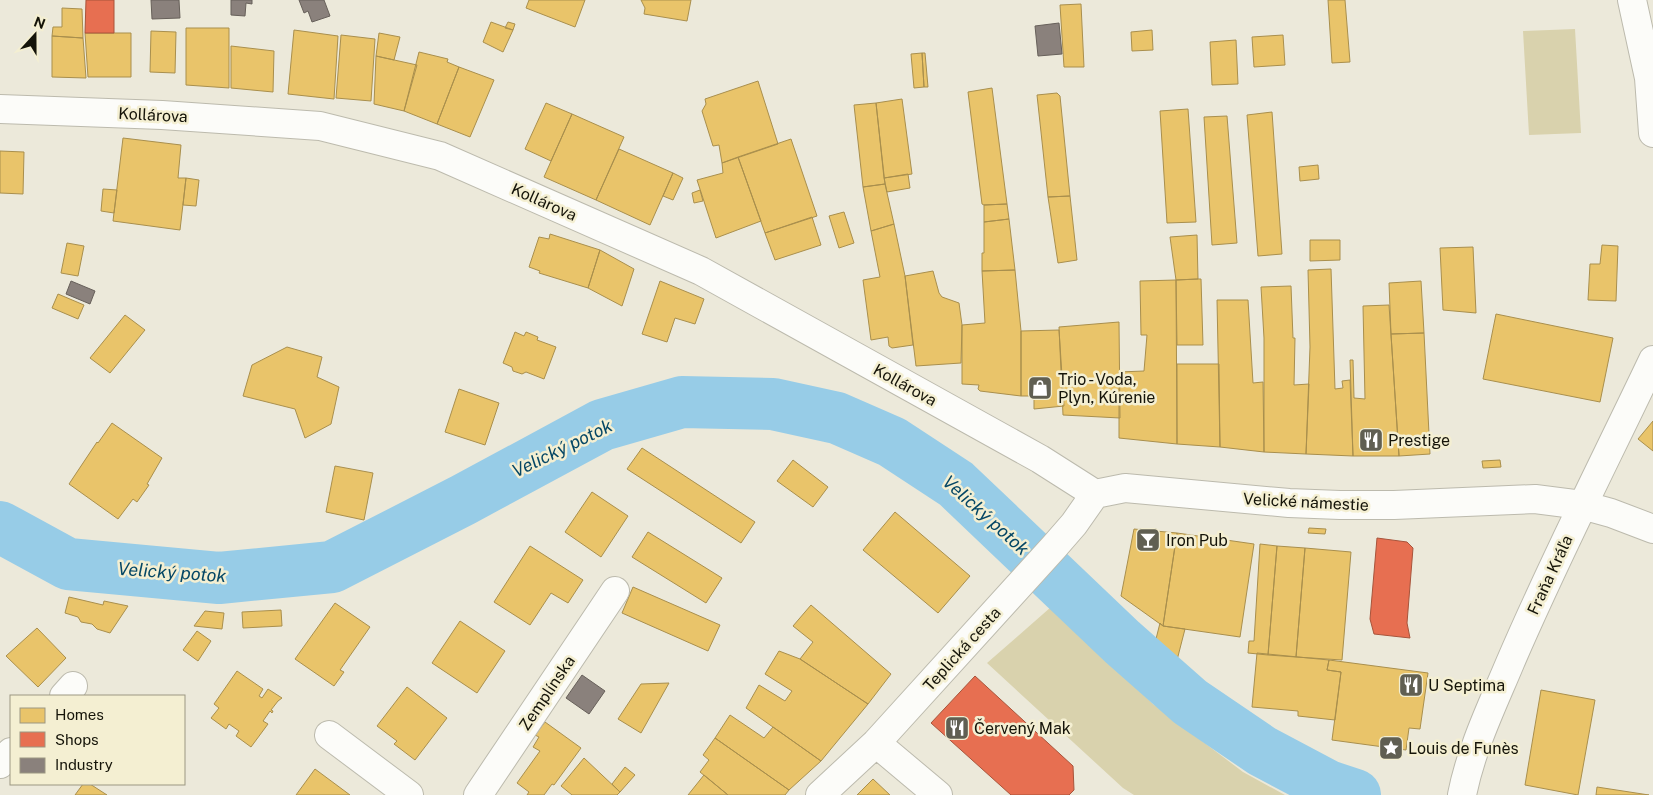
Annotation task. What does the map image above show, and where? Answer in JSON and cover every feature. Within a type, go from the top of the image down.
[{"type":"street","points":[[1632,0],[1649,78],[1653,133]]},
{"type":"street","name":"Kollárova","points":[[0,109],[162,115],[320,126],[440,156],[701,271],[1040,458],[1095,494]]},
{"type":"street","name":"Fraňa Kráľa","points":[[1463,794],[1473,751],[1519,644],[1582,505],[1605,462],[1653,360]]},
{"type":"street","name":"Velické námestie","points":[[1095,494],[1125,488],[1289,503],[1340,505],[1394,505],[1535,499],[1582,505],[1611,513],[1653,529]]},
{"type":"street","name":"Teplická cesta","points":[[820,795],[876,743],[1054,547],[1074,524],[1095,494]]},
{"type":"street","name":"Zemplínska","points":[[478,795],[616,591]]},
{"type":"street","points":[[329,736],[408,795]]},
{"type":"street","points":[[876,743],[938,795]]},
{"type":"street","points":[[0,764],[10,753]]},
{"type":"shaded area","points":[[1575,29],[1581,133],[1529,135],[1523,31]]},
{"type":"shaded area","points":[[1051,607],[1153,704],[1243,772],[1285,795],[1134,795],[1123,788],[987,663]]},
{"type":"building: Homes","points":[[529,0],[585,0],[575,27],[526,8]]},
{"type":"building: Homes","points":[[641,0],[691,0],[687,21],[644,14],[645,8]]},
{"type":"building: Homes","points":[[1328,0],[1345,0],[1350,62],[1332,63]]},
{"type":"building: Homes","points":[[1081,4],[1084,67],[1064,67],[1060,5]]},
{"type":"building: Homes","points":[[62,8],[82,9],[83,38],[52,36],[53,27],[62,27]]},
{"type":"building: Homes","points":[[491,22],[513,30],[503,52],[483,42]]},
{"type":"building: Homes","points":[[508,22],[515,24],[513,30],[505,28]]},
{"type":"building: Homes","points":[[186,28],[229,28],[229,88],[186,85]]},
{"type":"building: Homes","points":[[294,30],[338,36],[334,99],[288,94]]},
{"type":"building: Homes","points":[[1152,30],[1153,50],[1132,51],[1131,32]]},
{"type":"building: Homes","points":[[151,31],[176,32],[175,73],[150,72]]},
{"type":"building: Homes","points":[[85,33],[131,33],[131,77],[88,77]]},
{"type":"building: Homes","points":[[379,33],[400,37],[394,60],[376,56]]},
{"type":"building: Homes","points":[[341,35],[375,39],[371,101],[336,98]]},
{"type":"building: Homes","points":[[1283,35],[1285,65],[1254,67],[1252,37]]},
{"type":"building: Homes","points":[[52,36],[83,38],[86,78],[52,77]]},
{"type":"building: Homes","points":[[1236,40],[1238,84],[1212,85],[1210,42]]},
{"type":"building: Homes","points":[[231,46],[274,51],[273,92],[231,88]]},
{"type":"building: Homes","points":[[419,52],[448,59],[447,62],[459,67],[437,124],[404,111]]},
{"type":"building: Homes","points":[[922,53],[924,87],[914,88],[911,54]]},
{"type":"building: Homes","points":[[922,53],[925,53],[928,87],[924,87]]},
{"type":"building: Homes","points":[[376,56],[417,65],[404,111],[374,104]]},
{"type":"building: Homes","points":[[459,67],[494,80],[470,137],[437,124]]},
{"type":"building: Homes","points":[[758,81],[778,144],[722,163],[719,145],[713,146],[702,111],[706,104],[705,99]]},
{"type":"building: Homes","points":[[992,88],[1007,204],[984,205],[982,204],[968,92]]},
{"type":"building: Homes","points":[[1057,93],[1060,96],[1070,196],[1048,197],[1037,95]]},
{"type":"building: Homes","points":[[902,99],[912,174],[884,178],[876,103]]},
{"type":"building: Homes","points":[[546,103],[572,114],[551,161],[525,149]]},
{"type":"building: Homes","points":[[876,103],[885,184],[863,187],[854,105]]},
{"type":"building: Homes","points":[[1188,109],[1196,222],[1167,223],[1160,111]]},
{"type":"building: Homes","points":[[1272,112],[1282,254],[1258,256],[1247,115]]},
{"type":"building: Homes","points":[[572,114],[624,137],[596,200],[544,177]]},
{"type":"building: Homes","points":[[1227,116],[1237,243],[1212,245],[1204,117]]},
{"type":"building: Homes","points":[[123,138],[181,145],[178,178],[186,178],[180,230],[113,221]]},
{"type":"building: Homes","points":[[791,139],[817,216],[765,233],[738,157]]},
{"type":"building: Homes","points":[[619,149],[673,173],[650,225],[596,200]]},
{"type":"building: Homes","points":[[0,151],[24,152],[23,194],[0,193]]},
{"type":"building: Homes","points":[[738,157],[761,221],[716,238],[697,180],[723,173],[722,163]]},
{"type":"building: Homes","points":[[1318,165],[1319,179],[1300,181],[1299,167]]},
{"type":"building: Homes","points":[[673,173],[683,178],[673,200],[663,196]]},
{"type":"building: Homes","points":[[908,174],[910,188],[887,192],[884,178]]},
{"type":"building: Homes","points":[[186,178],[199,180],[196,206],[183,205]]},
{"type":"building: Homes","points":[[885,184],[894,224],[871,231],[863,187]]},
{"type":"building: Homes","points":[[103,189],[117,190],[114,213],[101,211]]},
{"type":"building: Homes","points":[[700,190],[703,201],[694,203],[692,193]]},
{"type":"building: Homes","points":[[1070,196],[1077,260],[1058,263],[1048,197]]},
{"type":"building: Homes","points":[[1007,204],[1009,219],[984,222],[984,205]]},
{"type":"building: Homes","points":[[844,212],[854,243],[839,248],[829,216]]},
{"type":"building: Homes","points":[[812,217],[821,245],[775,260],[765,233]]},
{"type":"building: Homes","points":[[1009,219],[1015,270],[982,271],[984,222]]},
{"type":"building: Homes","points":[[894,224],[905,276],[913,345],[892,348],[889,346],[888,337],[871,340],[863,280],[880,277],[871,231]]},
{"type":"building: Homes","points":[[550,234],[600,250],[588,288],[539,273],[540,271],[529,267],[539,237],[549,239]]},
{"type":"building: Homes","points":[[1197,235],[1198,279],[1176,280],[1170,237]]},
{"type":"building: Homes","points":[[1310,240],[1340,240],[1340,260],[1310,261]]},
{"type":"building: Homes","points":[[67,243],[84,246],[78,276],[61,273]]},
{"type":"building: Homes","points":[[1602,245],[1618,246],[1616,301],[1588,300],[1590,264],[1600,264]]},
{"type":"building: Homes","points":[[1473,247],[1476,313],[1443,310],[1440,248]]},
{"type":"building: Homes","points":[[600,250],[634,269],[622,306],[588,288]]},
{"type":"building: Homes","points":[[1331,269],[1335,389],[1343,388],[1342,381],[1350,380],[1353,456],[1306,454],[1310,347],[1308,270]]},
{"type":"building: Homes","points":[[1015,270],[1021,331],[1021,396],[980,391],[978,389],[979,385],[962,384],[962,325],[985,323],[982,271]]},
{"type":"building: Homes","points":[[933,271],[939,293],[942,297],[959,303],[962,325],[961,363],[916,366],[905,276]]},
{"type":"building: Homes","points":[[1201,279],[1203,345],[1177,345],[1176,280]]},
{"type":"building: Homes","points":[[1176,280],[1177,444],[1119,438],[1119,372],[1144,371],[1147,335],[1141,335],[1140,281]]},
{"type":"building: Homes","points":[[660,281],[704,299],[695,324],[675,318],[667,342],[642,334]]},
{"type":"building: Homes","points":[[1421,281],[1424,333],[1391,334],[1389,283]]},
{"type":"building: Homes","points":[[1291,286],[1293,338],[1295,338],[1294,385],[1309,384],[1306,454],[1264,452],[1264,338],[1261,287]]},
{"type":"building: Homes","points":[[58,294],[84,305],[78,319],[52,308]]},
{"type":"building: Homes","points":[[1217,300],[1248,300],[1253,383],[1263,382],[1264,452],[1220,447]]},
{"type":"building: Homes","points":[[1389,305],[1399,456],[1353,456],[1350,360],[1353,360],[1354,398],[1365,399],[1363,306]]},
{"type":"building: Homes","points":[[1496,314],[1613,338],[1600,402],[1483,379]]},
{"type":"building: Homes","points":[[125,315],[145,330],[110,373],[90,358]]},
{"type":"building: Homes","points":[[1119,322],[1120,418],[1063,415],[1059,327]]},
{"type":"building: Homes","points":[[1059,330],[1064,406],[1034,409],[1034,396],[1021,396],[1021,331]]},
{"type":"building: Homes","points":[[515,332],[524,336],[526,332],[538,337],[537,340],[556,347],[544,379],[526,372],[522,374],[513,371],[512,367],[503,363]]},
{"type":"building: Homes","points":[[1424,333],[1430,454],[1399,456],[1391,334]]},
{"type":"building: Homes","points":[[287,347],[322,357],[317,377],[339,387],[331,424],[305,438],[295,409],[243,396],[252,365]]},
{"type":"building: Homes","points":[[1177,364],[1219,364],[1220,447],[1177,444]]},
{"type":"building: Homes","points":[[459,389],[499,403],[485,445],[445,432]]},
{"type":"building: Homes","points":[[1653,421],[1653,451],[1638,439]]},
{"type":"building: Homes","points":[[112,423],[162,458],[147,484],[149,485],[137,502],[133,499],[118,519],[69,484]]},
{"type":"building: Homes","points":[[642,448],[755,522],[741,543],[627,469]]},
{"type":"building: Homes","points":[[793,460],[828,487],[813,507],[777,481]]},
{"type":"building: Homes","points":[[1500,460],[1501,467],[1483,468],[1482,461]]},
{"type":"building: Homes","points":[[335,466],[373,473],[364,520],[326,512]]},
{"type":"building: Homes","points":[[592,492],[628,516],[601,557],[565,532]]},
{"type":"building: Homes","points":[[895,512],[970,576],[938,613],[863,550]]},
{"type":"building: Homes","points":[[1309,528],[1326,529],[1325,534],[1308,533]]},
{"type":"building: Homes","points":[[1134,529],[1177,533],[1163,626],[1121,596]]},
{"type":"building: Homes","points":[[648,532],[722,578],[706,603],[632,557]]},
{"type":"building: Homes","points":[[1177,533],[1254,544],[1240,637],[1163,626]]},
{"type":"building: Homes","points":[[1260,544],[1277,546],[1268,655],[1248,653],[1249,641],[1254,641]]},
{"type":"building: Homes","points":[[530,546],[583,580],[568,603],[551,593],[530,625],[494,602]]},
{"type":"building: Homes","points":[[1277,546],[1305,548],[1296,657],[1268,655]]},
{"type":"building: Homes","points":[[1305,548],[1351,552],[1342,660],[1296,657]]},
{"type":"building: Homes","points":[[633,587],[720,625],[708,651],[622,613]]},
{"type":"building: Homes","points":[[69,597],[103,605],[104,601],[128,606],[110,633],[97,629],[92,624],[81,622],[78,617],[65,613]]},
{"type":"building: Homes","points":[[335,603],[370,627],[340,670],[344,672],[334,686],[295,659]]},
{"type":"building: Homes","points":[[811,605],[891,674],[868,704],[800,659],[813,642],[793,626]]},
{"type":"building: Homes","points":[[281,610],[282,626],[243,628],[242,612]]},
{"type":"building: Homes","points":[[205,611],[224,613],[222,629],[194,626]]},
{"type":"building: Homes","points":[[460,621],[505,651],[477,693],[432,663]]},
{"type":"building: Homes","points":[[1160,623],[1163,626],[1185,629],[1176,664],[1155,643]]},
{"type":"building: Homes","points":[[37,628],[66,658],[38,687],[6,656]]},
{"type":"building: Homes","points":[[197,631],[211,641],[198,661],[183,650]]},
{"type":"building: Homes","points":[[779,651],[800,659],[868,704],[821,761],[746,708],[759,685],[785,701],[792,691],[765,674]]},
{"type":"building: Homes","points":[[1257,653],[1329,660],[1327,670],[1341,672],[1335,720],[1298,716],[1298,711],[1252,707]]},
{"type":"building: Homes","points":[[1329,660],[1428,673],[1420,729],[1409,728],[1406,750],[1332,740],[1341,672],[1327,670]]},
{"type":"building: Homes","points":[[237,671],[263,689],[259,696],[262,698],[268,689],[282,698],[271,710],[273,711],[272,713],[270,711],[263,721],[268,724],[251,747],[236,736],[239,731],[229,724],[226,729],[211,718],[219,708],[214,704]]},
{"type":"building: Homes","points":[[669,683],[641,733],[618,719],[641,684]]},
{"type":"building: Homes","points":[[407,687],[447,718],[415,760],[394,744],[397,741],[377,726]]},
{"type":"building: Homes","points":[[1541,690],[1595,700],[1578,795],[1525,785]]},
{"type":"building: Homes","points":[[730,715],[764,738],[773,727],[821,761],[789,790],[715,738]]},
{"type":"building: Homes","points":[[545,722],[581,748],[554,785],[552,784],[544,795],[527,795],[529,792],[517,783],[540,751],[533,747],[539,737],[535,735]]},
{"type":"building: Homes","points":[[715,738],[789,790],[785,795],[728,795],[700,772],[709,760],[703,755]]},
{"type":"building: Homes","points":[[584,758],[620,792],[617,795],[572,795],[561,786]]},
{"type":"building: Homes","points":[[625,767],[635,775],[620,792],[612,784]]},
{"type":"building: Homes","points":[[315,769],[350,795],[296,795]]},
{"type":"building: Homes","points":[[704,775],[728,795],[688,795]]},
{"type":"building: Homes","points":[[873,779],[890,795],[857,795]]},
{"type":"building: Homes","points":[[82,785],[92,785],[107,795],[75,795]]},
{"type":"building: Homes","points":[[1597,787],[1649,795],[1596,795]]},
{"type":"building: Shops","points":[[86,0],[114,0],[114,33],[85,33]]},
{"type":"building: Shops","points":[[1377,538],[1407,542],[1413,548],[1407,623],[1410,638],[1374,634],[1370,619]]},
{"type":"building: Shops","points":[[975,676],[1073,766],[1074,790],[1069,795],[1011,795],[931,723]]},
{"type":"building: Industry","points":[[151,0],[179,0],[180,18],[152,19]]},
{"type":"building: Industry","points":[[231,0],[252,0],[252,4],[246,3],[245,16],[231,15]]},
{"type":"building: Industry","points":[[299,0],[324,0],[330,16],[312,22],[308,11],[304,13]]},
{"type":"building: Industry","points":[[1059,23],[1062,54],[1038,56],[1035,26]]},
{"type":"building: Industry","points":[[71,281],[95,291],[90,304],[66,294]]},
{"type":"building: Industry","points":[[582,675],[605,691],[589,714],[566,698]]},
{"type":"waterway","name":"Velický potok","points":[[0,527],[68,564],[219,578],[332,567],[463,500],[602,425],[682,402],[773,404],[837,418],[892,442],[956,484],[1122,642],[1190,702],[1262,751],[1328,786],[1355,795]]},
{"type":"place","name":"Trio - Voda, Plyn, Kúrenie","points":[[1040,388]]},
{"type":"place","name":"Prestige","points":[[1371,440]]},
{"type":"place","name":"Iron Pub","points":[[1148,540]]},
{"type":"place","name":"U Septima","points":[[1411,685]]},
{"type":"place","name":"Červený Mak","points":[[957,728]]},
{"type":"place","name":"Louis de Funès","points":[[1391,748]]}]
